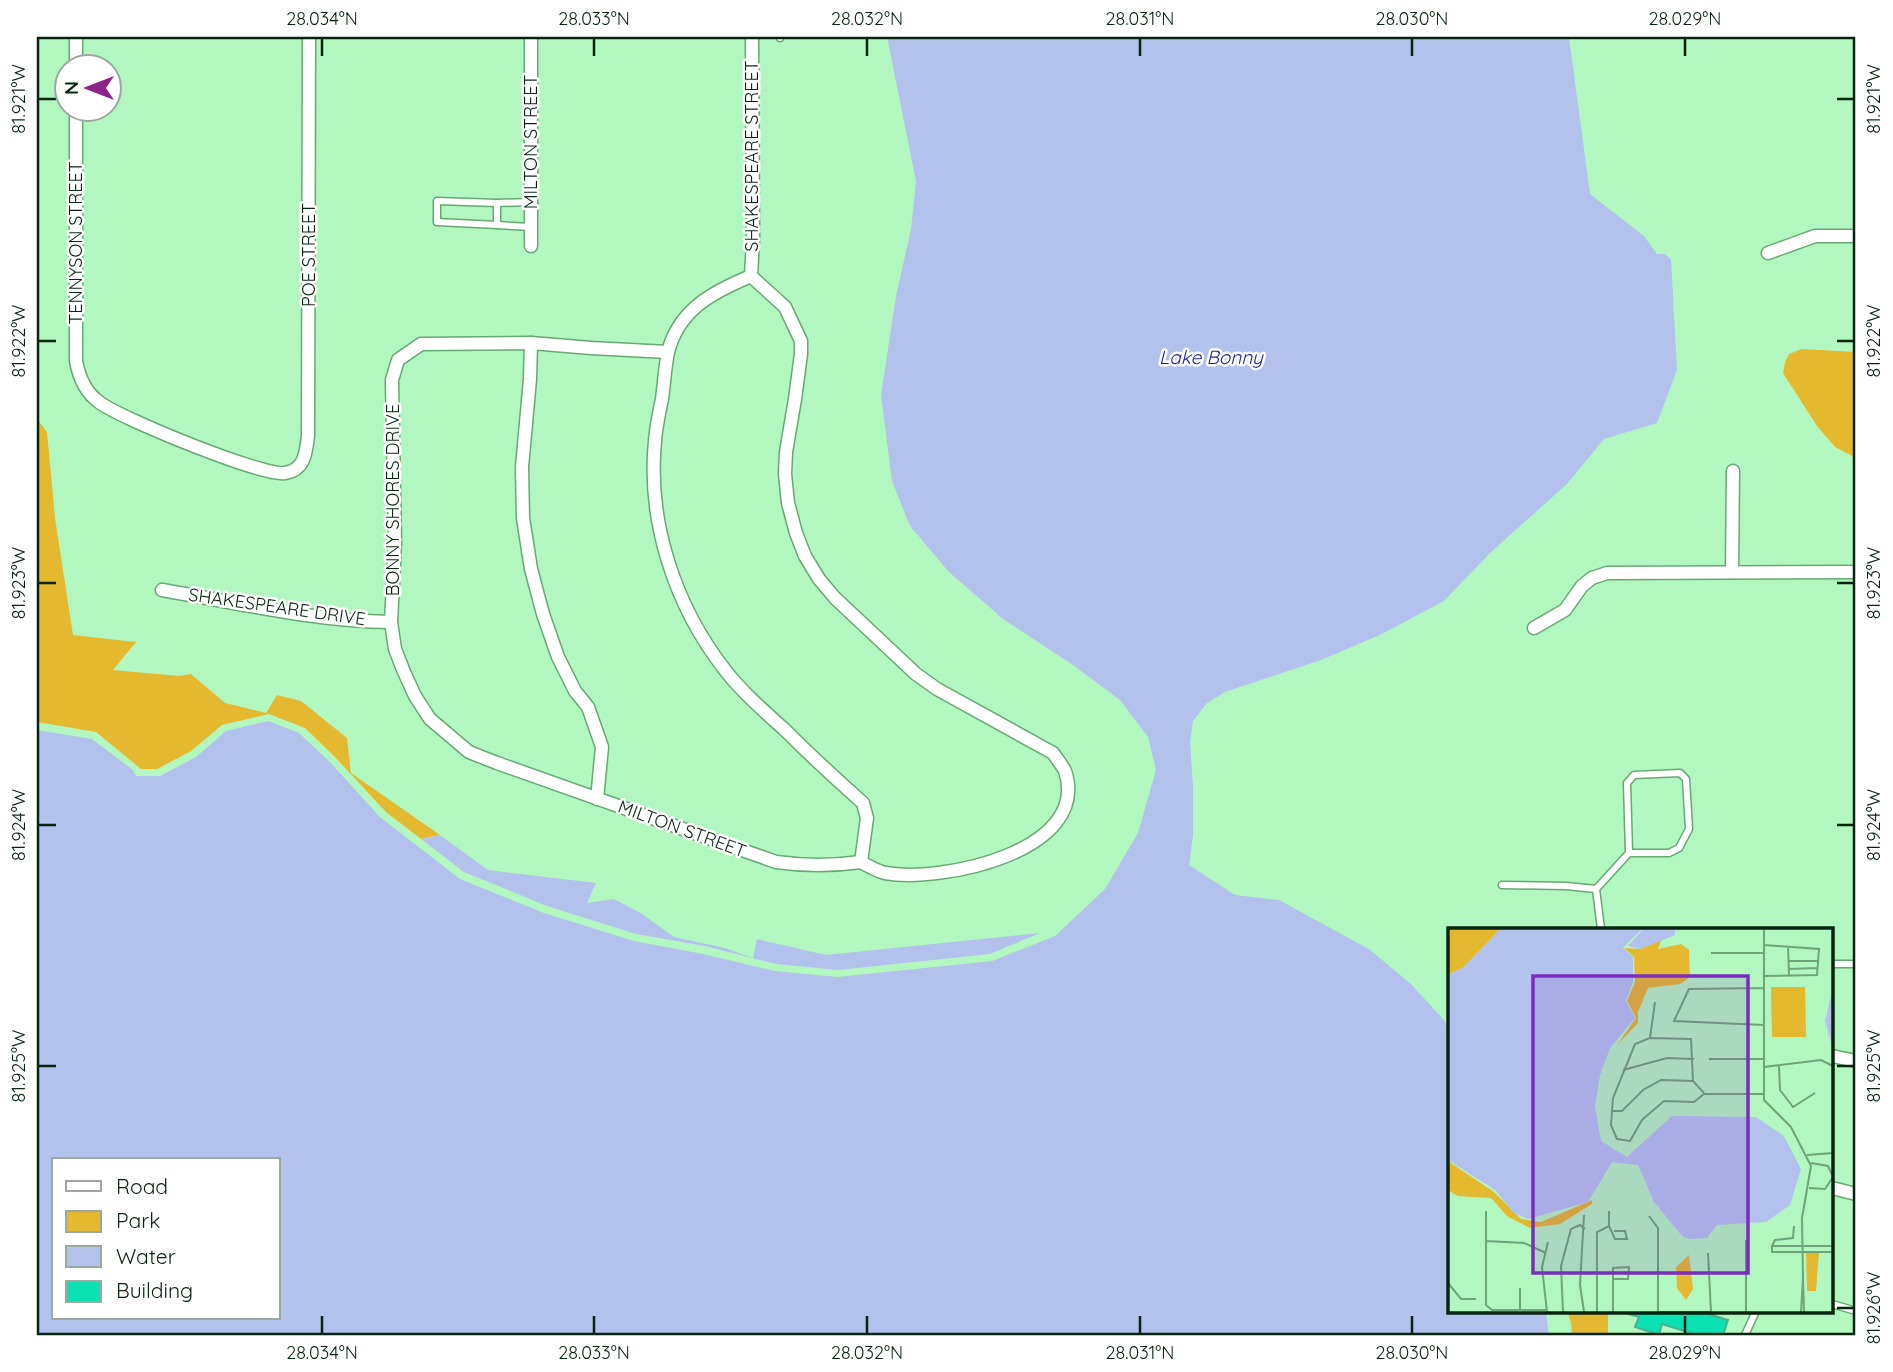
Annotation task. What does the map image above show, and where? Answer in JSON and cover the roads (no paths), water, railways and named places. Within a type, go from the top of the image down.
[{"type":"street","name":"POE STREET","points":[[79,377],[89,393],[100,403],[217,455],[285,474],[295,469],[305,458],[308,436],[309,37]]},
{"type":"street","name":"MILTON STREET","points":[[531,37],[531,246]]},
{"type":"street","name":"SHAKESPEARE STREET","points":[[751,276],[752,37]]},
{"type":"street","name":"TENNYSON STREET","points":[[76,122],[76,361],[79,377]]},
{"type":"street","points":[[1768,253],[1815,236],[1856,236]]},
{"type":"street","name":"SHAKESPEARE STREET","points":[[751,276],[785,307],[801,341],[785,474],[788,503],[796,533],[805,556],[819,579],[835,598],[916,674],[937,689],[1053,753],[1064,769],[1068,789],[1065,807],[1057,822],[1008,857],[949,873],[884,873],[860,862],[867,818],[863,803],[748,696],[725,670],[685,609],[665,555],[654,472],[655,441],[668,352],[678,326],[691,311],[709,296],[751,276]]},
{"type":"street","name":"MILTON STREET","points":[[531,343],[522,467],[523,518],[531,569],[546,625],[575,691],[588,707],[602,747],[597,799],[776,862],[806,866],[860,862]]},
{"type":"street","name":"BONNY SHORES DRIVE","points":[[597,799],[469,751],[430,719],[415,696],[396,649],[391,622],[395,543],[393,380],[398,360],[421,344],[531,343],[668,352]]},
{"type":"street","points":[[1732,572],[1733,471]]},
{"type":"street","points":[[1535,628],[1565,610],[1582,586],[1592,578],[1607,573],[1856,572]]},
{"type":"street","name":"SHAKESPEARE DRIVE","points":[[162,590],[321,617],[391,622]]},
{"type":"street","points":[[1834,1056],[1856,1061]]},
{"type":"street","points":[[1834,1188],[1856,1194]]},
{"type":"lane","points":[[531,202],[437,201],[437,222],[531,227]]},
{"type":"lane","points":[[497,203],[497,225]]},
{"type":"lane","points":[[1601,928],[1596,889],[1629,853],[1627,783],[1634,775],[1680,773],[1686,779],[1689,829],[1679,848],[1670,853],[1629,853]]},
{"type":"lane","points":[[1502,885],[1596,889]]},
{"type":"lane","points":[[1834,964],[1856,964]]},
{"type":"lane","points":[[1834,1305],[1856,1311]]},
{"type":"lane","points":[[1745,1335],[1756,1312]]},
{"type":"water","name":"Lake Bonny","points":[[887,37],[1569,37],[1590,194],[1644,236],[1657,254],[1665,254],[1671,260],[1677,370],[1657,423],[1604,439],[1567,484],[1490,553],[1444,601],[1382,634],[1321,660],[1225,692],[1207,703],[1193,721],[1190,742],[1193,835],[1189,865],[1235,895],[1279,900],[1369,949],[1411,984],[1448,1028],[1448,1312],[1546,1312],[1549,1335],[37,1335],[37,730],[92,739],[133,770],[136,776],[160,776],[196,757],[226,731],[268,721],[299,733],[329,761],[380,817],[460,879],[544,913],[634,941],[775,971],[838,977],[992,961],[1055,936],[1105,889],[1138,833],[1156,770],[1148,737],[1120,700],[1003,619],[949,572],[910,526],[892,481],[881,395],[896,296],[911,229],[916,181]]},
{"type":"water","points":[[440,835],[488,870],[596,883],[587,903],[614,899],[642,914],[674,937],[725,948],[753,958],[757,939],[826,955],[1040,933],[990,954],[838,970],[776,964],[705,946],[636,934],[547,906],[464,872],[421,839]]}]
